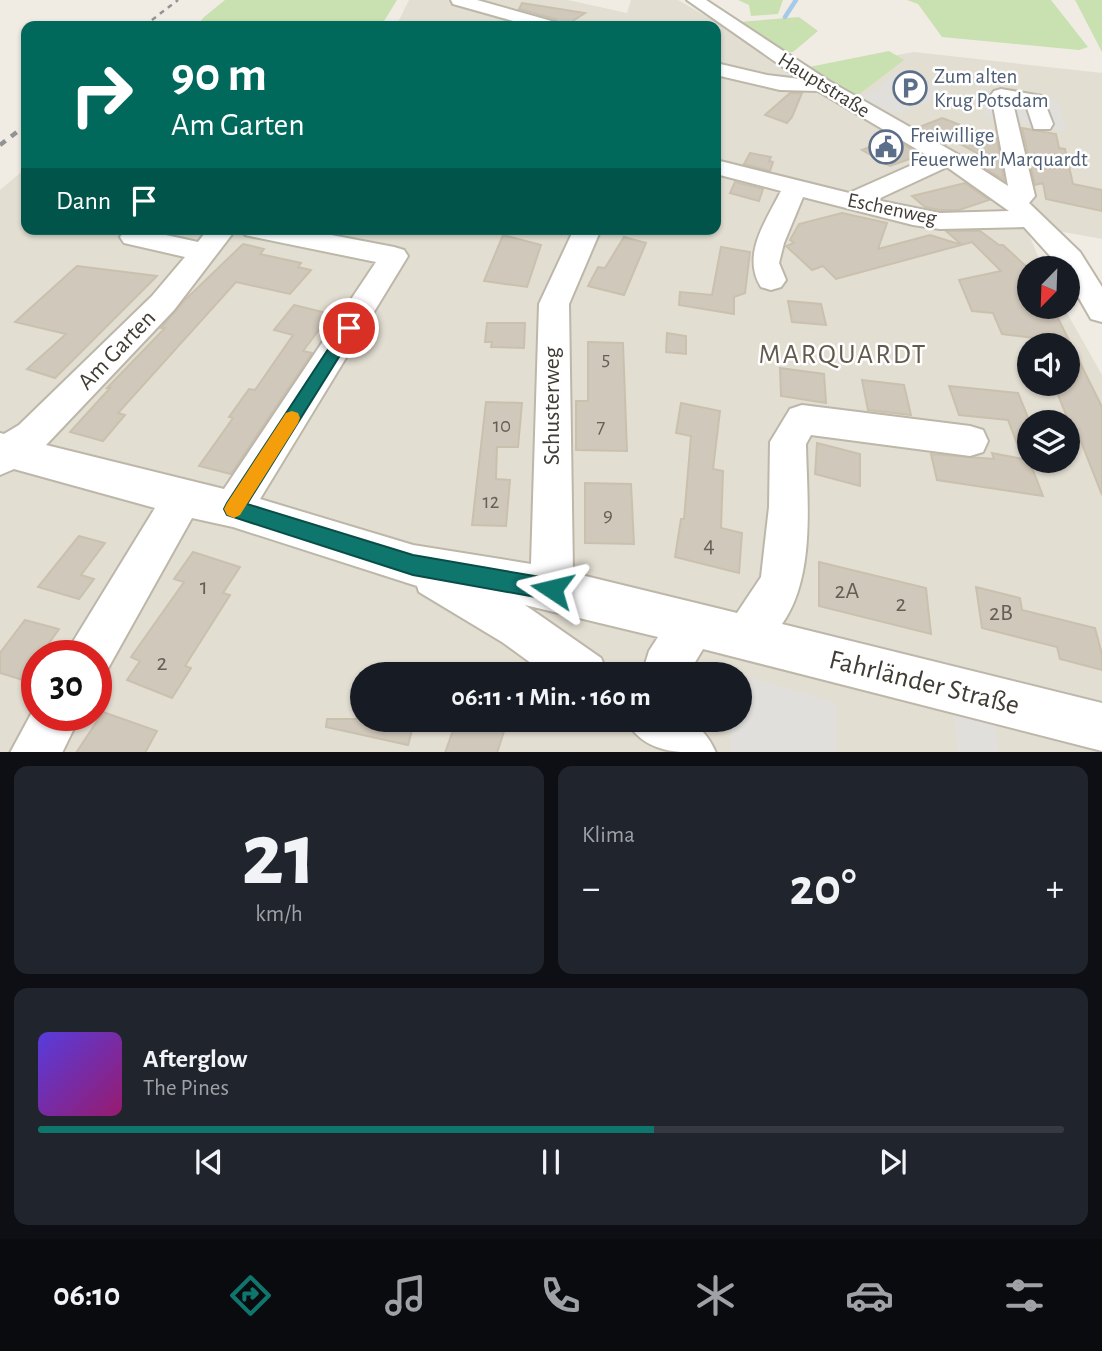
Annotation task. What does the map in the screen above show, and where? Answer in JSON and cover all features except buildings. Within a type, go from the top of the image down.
[{"type":"street","points":[[459,0],[532,21]]},
{"type":"street","name":"Hauptstraße","points":[[695,0],[822,85],[948,158],[1024,211],[1070,259],[1102,311]]},
{"type":"street","points":[[721,70],[769,82],[805,87],[822,85]]},
{"type":"street","points":[[1024,211],[1001,95],[1035,100],[1042,124]]},
{"type":"street","points":[[852,201],[948,158]]},
{"type":"street","name":"Eschenweg","points":[[721,168],[940,221],[1024,211]]},
{"type":"street","points":[[771,280],[765,263],[770,243],[795,187]]},
{"type":"street","points":[[136,235],[134,237],[214,241]]},
{"type":"street","points":[[233,509],[394,256],[285,235]]},
{"type":"street","name":"Schusterweg","points":[[552,589],[554,304],[585,235]]},
{"type":"street","name":"Am Garten","points":[[2,453],[32,436],[163,303],[214,241]]},
{"type":"street","points":[[746,638],[777,595],[782,577],[788,507],[788,442],[802,419],[970,441]]},
{"type":"street","name":"Fahrländer Straße","points":[[2,453],[233,509],[413,565],[552,589],[1102,727]]},
{"type":"street","points":[[99,640],[182,498]]},
{"type":"street","points":[[413,565],[518,626],[568,662]]},
{"type":"street","points":[[673,662],[692,625]]},
{"type":"street","points":[[35,752],[47,731]]},
{"type":"shaded area","points":[[409,0],[568,0],[627,13],[631,0],[678,0],[715,21],[398,21]]},
{"type":"shaded area","points":[[721,25],[804,72],[914,52],[1102,73],[1102,239],[1025,225],[1038,256],[1017,256],[1017,319],[1070,319],[1078,333],[1017,333],[1017,396],[1080,396],[1080,336],[1102,375],[1102,752],[0,752],[0,190],[21,172],[21,235],[721,235]]},
{"type":"shaded area","name":"Zum alten Krug Potsdam","points":[[897,73],[944,89],[925,105],[877,87]]},
{"type":"shaded area","points":[[981,88],[1058,101],[1066,131],[985,117]]},
{"type":"shaded area","points":[[876,89],[914,104],[899,114],[861,98]]},
{"type":"shaded area","points":[[752,678],[837,703],[837,752],[730,752],[731,732],[752,732]]},
{"type":"shaded area","points":[[952,706],[993,717],[999,752],[958,752]]},
{"type":"green space","points":[[225,0],[397,0],[384,21],[201,21]]},
{"type":"green space","points":[[738,0],[783,0],[778,14],[751,16],[749,5]]},
{"type":"green space","points":[[907,0],[1051,0],[1088,47],[1079,50],[942,37],[918,4]]},
{"type":"green space","points":[[1075,0],[1102,0],[1102,52]]},
{"type":"green space","points":[[799,17],[818,31],[793,52],[784,53],[739,22]]},
{"type":"green space","points":[[889,51],[904,60],[854,98],[804,68]]},
{"type":"waterway","points":[[785,17],[796,0]]},
{"type":"railway","points":[[151,21],[178,0]]},
{"type":"railway","points":[[0,145],[21,129]]},
{"type":"slow traffic","points":[[234,509],[292,418]]},
{"type":"place","name":"Zum alten Krug Potsdam","points":[[910,88]]},
{"type":"place","name":"Freiwillige Feuerwehr Marquardt","points":[[886,147]]},
{"type":"district","name":"MARQUARDT","points":[[843,355]]},
{"type":"route","points":[[349,328],[233,509],[413,565],[552,589]]}]
